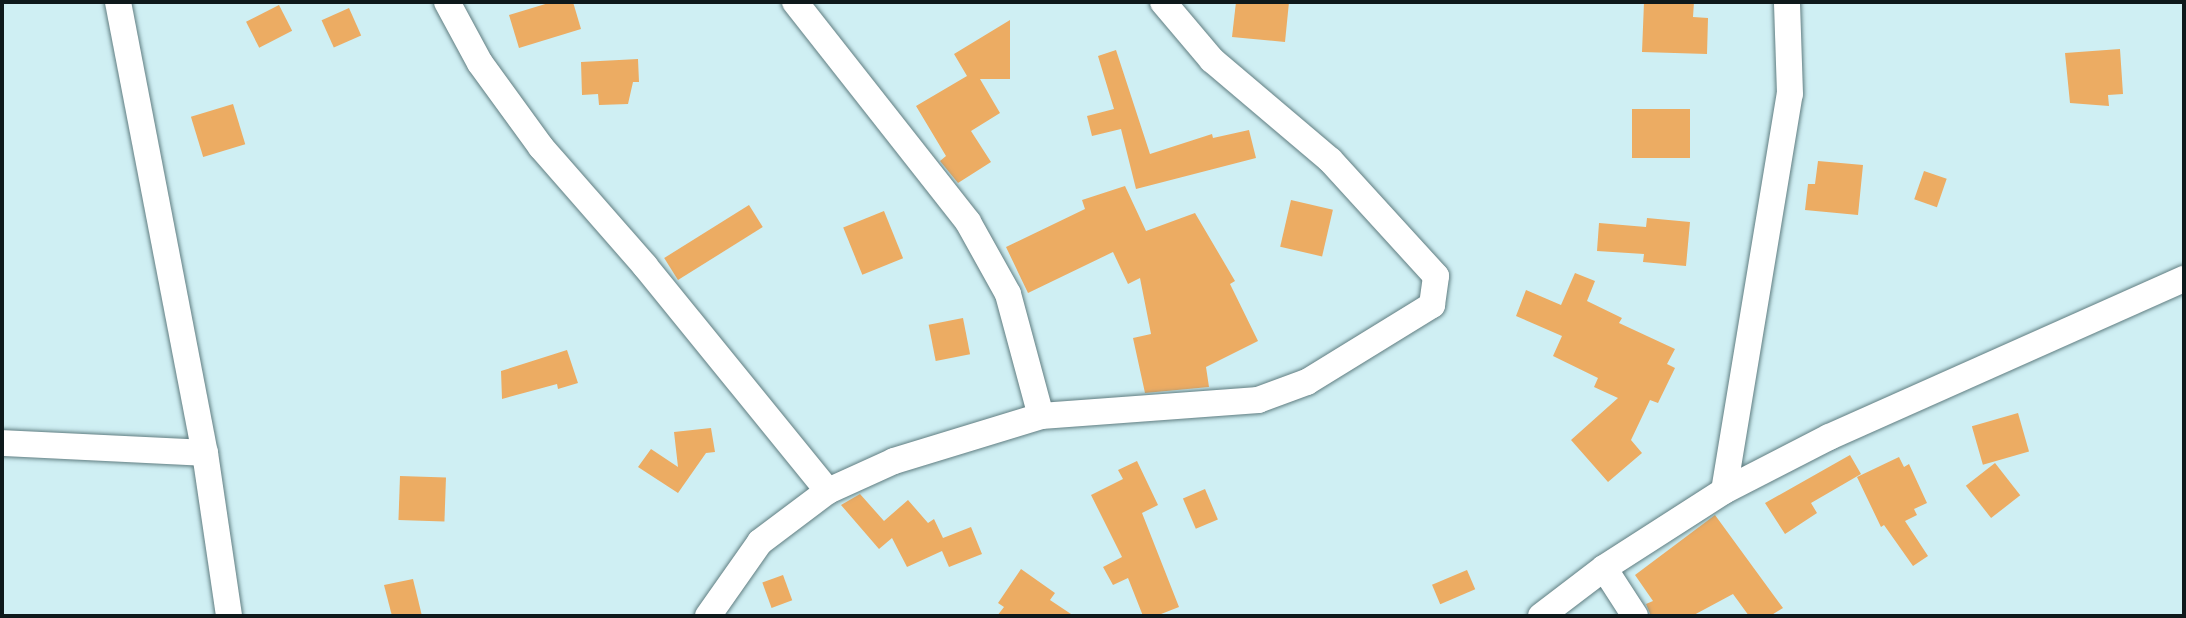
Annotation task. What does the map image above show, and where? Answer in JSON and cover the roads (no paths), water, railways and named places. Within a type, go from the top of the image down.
[{"type":"street","points":[[118,2],[205,453],[229,616]]},
{"type":"street","points":[[447,2],[480,63],[541,146],[645,266],[828,491]]},
{"type":"street","points":[[795,2],[968,222],[1008,294],[1041,416]]},
{"type":"street","points":[[708,616],[760,542],[828,491],[894,461],[1041,416],[1258,400],[1307,382],[1417,317],[1432,305],[1437,291],[1436,276],[1330,160],[1212,60],[1163,2]]},
{"type":"street","points":[[1724,491],[1790,94],[1787,2]]},
{"type":"street","points":[[1541,616],[1604,568],[1724,491],[1829,437],[2184,279]]},
{"type":"street","points":[[2,443],[205,453]]},
{"type":"street","points":[[1604,568],[1635,616]]}]
